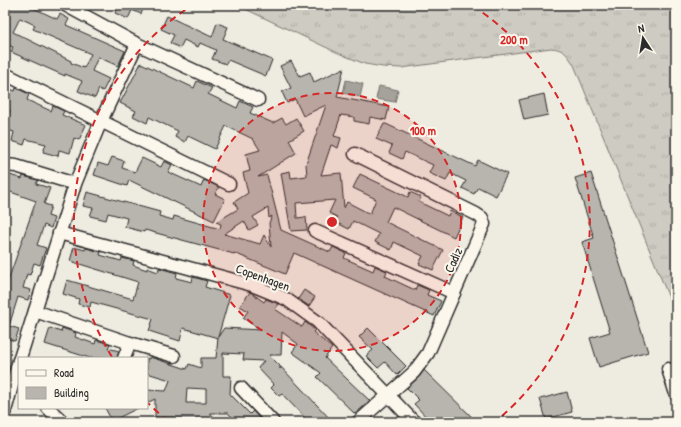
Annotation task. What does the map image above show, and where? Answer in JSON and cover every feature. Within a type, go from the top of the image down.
[{"type":"street","points":[[65,5],[137,44],[258,100]]},
{"type":"street","points":[[20,357],[75,184],[101,121],[137,44]]},
{"type":"street","points":[[5,74],[229,184]]},
{"type":"street","name":"Cadiz","points":[[355,154],[476,214],[482,218],[484,224],[428,353],[414,372],[358,422]]},
{"type":"street","points":[[5,165],[16,166],[75,184]]},
{"type":"street","points":[[315,231],[454,293]]},
{"type":"street","name":"Copenhagen","points":[[59,233],[252,285],[286,299],[318,322],[414,422]]},
{"type":"street","points":[[35,311],[174,356]]},
{"type":"street","points":[[124,357],[130,343]]},
{"type":"street","points":[[5,411],[18,362]]},
{"type":"street","points":[[668,369],[676,394]]},
{"type":"street","points":[[241,388],[273,422]]},
{"type":"street","points":[[49,409],[63,422]]},
{"type":"green space","points":[[237,5],[676,5],[676,315],[574,65],[565,53],[551,48],[401,68],[383,67],[365,64],[338,53]]},
{"type":"shaded area","points":[[346,80],[363,84],[360,97],[343,93]]},
{"type":"shaded area","points":[[379,86],[398,90],[395,102],[376,99]]},
{"type":"building","points":[[5,5],[27,5],[57,19],[60,14],[69,19],[66,25],[125,51],[118,66],[98,57],[92,71],[109,79],[103,91],[99,89],[95,98],[78,91],[82,81],[65,74],[65,76],[11,52],[13,47],[5,44],[5,22],[9,13],[5,11]],"holes":[[[20,18],[35,25],[33,29],[91,54],[84,68],[71,63],[71,61],[13,32]]]},
{"type":"building","points":[[119,5],[145,5],[141,14],[132,10],[128,19],[115,13]]},
{"type":"building","points":[[167,16],[212,37],[217,23],[228,27],[223,39],[272,60],[266,76],[228,60],[226,64],[212,59],[216,50],[200,43],[198,47],[184,40],[180,48],[170,43],[174,35],[161,29]]},
{"type":"building","points":[[291,61],[300,76],[310,72],[314,82],[344,68],[337,97],[389,107],[386,120],[370,117],[369,124],[354,121],[354,117],[341,115],[334,136],[341,138],[338,148],[331,145],[321,175],[341,173],[344,208],[347,202],[370,214],[376,199],[353,188],[360,174],[408,197],[410,192],[421,197],[419,202],[448,216],[450,211],[463,217],[454,237],[393,207],[386,222],[443,250],[433,270],[419,264],[423,256],[394,242],[391,250],[375,242],[379,234],[353,221],[349,229],[335,222],[337,217],[329,213],[335,200],[296,203],[297,218],[306,217],[307,230],[291,231],[281,173],[290,171],[291,178],[307,176],[306,164],[326,105],[303,116],[295,99],[287,103],[282,92],[291,88],[280,66]]},
{"type":"building","points":[[141,63],[194,88],[197,81],[212,88],[208,94],[237,108],[240,101],[253,107],[250,113],[273,123],[282,118],[286,124],[296,118],[304,131],[289,140],[296,153],[258,177],[267,175],[281,230],[330,252],[333,247],[346,253],[344,258],[373,271],[375,266],[387,271],[385,276],[415,290],[417,285],[429,290],[427,295],[441,301],[434,316],[294,253],[285,274],[234,253],[145,230],[144,232],[125,227],[127,218],[108,213],[106,220],[90,216],[93,208],[83,206],[87,192],[160,212],[159,216],[173,220],[174,216],[220,229],[221,224],[216,222],[238,209],[234,202],[248,193],[243,173],[250,171],[246,154],[260,150],[253,139],[226,126],[215,149],[188,136],[185,142],[175,137],[178,131],[149,117],[147,123],[133,116],[136,111],[120,103]],"holes":[[[268,208],[269,218],[272,216],[269,223],[271,247],[264,235],[260,244],[224,234],[244,221],[249,230],[258,225],[253,217]]]},
{"type":"building","points":[[5,87],[15,91],[16,88],[29,94],[27,100],[51,111],[53,106],[64,111],[62,115],[86,125],[79,140],[74,138],[70,153],[59,150],[58,156],[43,152],[46,144],[26,139],[24,145],[12,141],[14,132],[5,129],[10,110],[5,108]]},
{"type":"building","points":[[544,94],[548,115],[524,120],[519,100]]},
{"type":"building","points":[[384,124],[475,166],[478,160],[507,174],[496,196],[478,187],[474,194],[462,188],[466,181],[450,173],[446,181],[429,173],[433,165],[405,152],[402,159],[389,153],[392,146],[376,139]]},
{"type":"building","points":[[112,157],[124,161],[122,168],[135,172],[142,158],[161,167],[164,161],[172,165],[168,172],[201,187],[204,180],[219,187],[215,194],[225,199],[214,221],[129,180],[127,186],[94,175],[98,163],[108,166]]},
{"type":"building","points":[[591,173],[648,352],[599,367],[590,338],[610,332],[582,242],[594,238],[575,178]]},
{"type":"building","points":[[10,175],[22,179],[23,176],[38,180],[36,184],[50,188],[44,204],[51,206],[48,216],[54,218],[51,228],[44,225],[37,245],[46,248],[40,265],[34,263],[30,275],[27,274],[23,288],[31,290],[28,300],[18,297],[9,326],[19,329],[15,341],[5,338],[5,289],[36,201],[5,190]]},
{"type":"building","points":[[74,247],[85,250],[86,248],[101,252],[100,255],[121,261],[122,258],[134,261],[133,265],[147,270],[147,268],[158,272],[159,268],[177,273],[176,278],[192,282],[193,277],[207,281],[205,287],[230,295],[218,337],[224,328],[261,330],[243,318],[248,311],[240,306],[250,292],[264,302],[266,299],[279,304],[275,309],[302,327],[305,322],[315,330],[313,332],[332,348],[325,358],[370,401],[355,414],[317,377],[321,373],[292,352],[298,344],[282,332],[281,355],[269,355],[280,366],[280,369],[281,367],[333,422],[309,422],[282,394],[279,396],[271,388],[274,385],[258,368],[264,361],[243,360],[244,354],[223,353],[223,376],[231,376],[230,394],[250,414],[253,411],[261,420],[260,422],[237,422],[228,413],[210,413],[219,422],[174,422],[174,417],[155,417],[155,399],[148,402],[148,390],[166,391],[170,380],[148,373],[148,358],[150,357],[187,369],[189,364],[201,368],[201,358],[216,358],[218,338],[183,328],[180,341],[149,331],[153,319],[91,302],[90,307],[78,304],[79,299],[63,294],[67,280],[133,299],[138,282],[70,261]],"holes":[[[187,388],[206,389],[206,403],[186,403]]]},
{"type":"building","points":[[304,290],[315,297],[309,306],[298,299]]},
{"type":"building","points":[[50,328],[61,332],[62,328],[76,333],[75,337],[95,344],[96,340],[110,344],[108,348],[119,351],[117,357],[87,357],[45,344]]},
{"type":"building","points":[[368,328],[406,366],[397,375],[385,362],[378,368],[366,356],[373,350],[359,337]]},
{"type":"building","points":[[424,370],[477,422],[431,422],[414,404],[419,400],[407,388]]},
{"type":"building","points":[[567,392],[572,412],[546,419],[540,399]]},
{"type":"building","points":[[106,409],[136,409],[112,421]]}]
